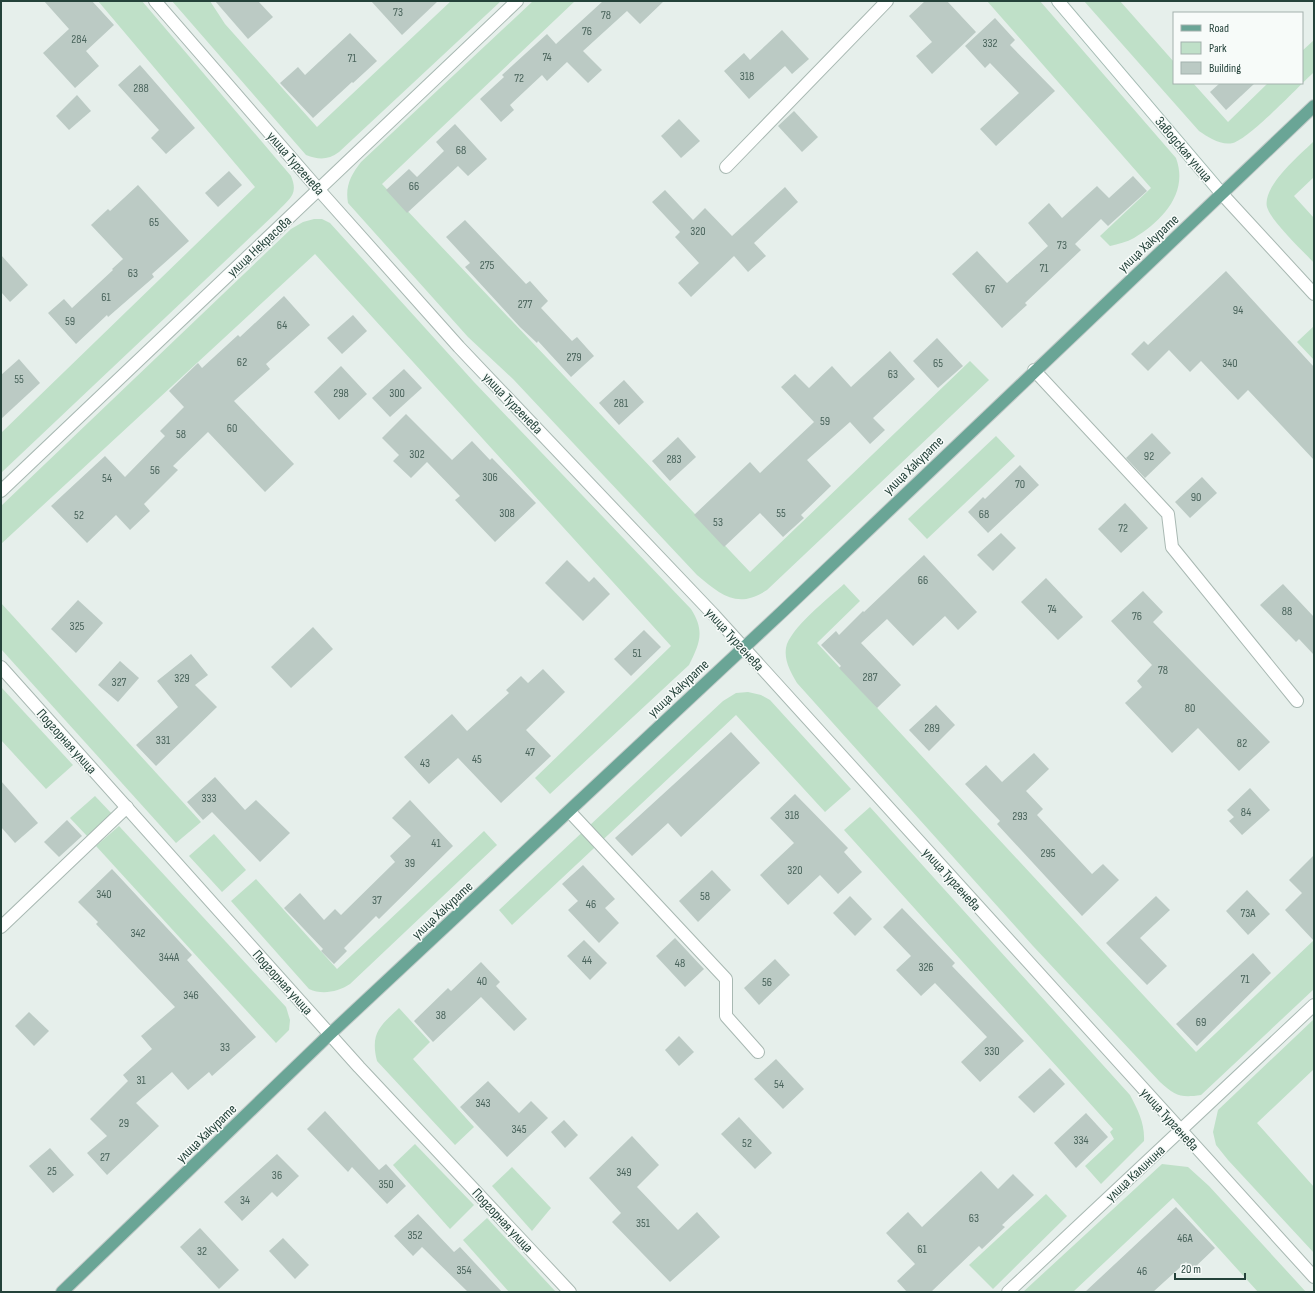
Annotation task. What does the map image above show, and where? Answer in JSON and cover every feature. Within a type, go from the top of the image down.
[{"type":"main road","name":"улица Хакурате","points":[[62,1292],[330,1034],[570,812],[1034,370],[1314,106]]},
{"type":"street","name":"улица Тургенева","points":[[155,1],[319,190],[459,347],[713,614],[1314,1277]]},
{"type":"street","name":"улица Некрасова","points":[[1,491],[517,1]]},
{"type":"street","points":[[726,167],[887,1]]},
{"type":"street","name":"Заводская улица","points":[[1058,1],[1222,194],[1314,294]]},
{"type":"street","points":[[1034,370],[1168,514],[1172,547],[1297,700]]},
{"type":"street","name":"Подгорная улица","points":[[1,667],[330,1034],[570,1292]]},
{"type":"street","points":[[1,927],[127,807]]},
{"type":"street","points":[[570,812],[726,979],[726,1016],[758,1052]]},
{"type":"street","name":"улица Калинина","points":[[1008,1292],[1314,1005]]},
{"type":"green space","points":[[98,1],[142,1],[291,176],[294,188],[292,196],[277,212],[1,473],[1,433],[255,187]]},
{"type":"green space","points":[[172,1],[210,1],[225,24],[317,127],[451,1],[501,1],[339,152],[327,158],[315,158],[306,155]]},
{"type":"green space","points":[[533,1],[575,1],[382,184],[750,572],[970,361],[989,380],[767,590],[756,596],[747,599],[729,597],[713,588],[697,575],[513,379],[468,337],[348,203],[348,186],[354,172],[361,162]]},
{"type":"green space","points":[[987,1],[1040,1],[1176,158],[1179,171],[1179,183],[1176,194],[1163,214],[1134,238],[1110,246],[1100,236],[1151,188]]},
{"type":"green space","points":[[1084,1],[1120,1],[1173,61],[1173,84],[1194,84],[1228,122],[1267,84],[1302,84],[1251,132],[1233,143],[1228,144],[1219,142],[1199,131]]},
{"type":"green space","points":[[1314,40],[1314,72],[1303,83],[1303,50]]},
{"type":"green space","points":[[1314,141],[1314,177],[1294,196],[1314,218],[1314,263],[1274,220],[1267,207],[1267,199],[1276,180]]},
{"type":"green space","points":[[314,219],[322,219],[330,223],[474,382],[691,609],[698,624],[698,643],[689,665],[550,794],[535,778],[671,646],[315,254],[1,544],[1,506],[291,229],[303,222]]},
{"type":"green space","points":[[1314,326],[1314,360],[1297,342]]},
{"type":"green space","points":[[996,436],[1015,456],[927,539],[908,519]]},
{"type":"green space","points":[[844,584],[860,601],[817,643],[1196,1052],[1314,940],[1314,989],[1201,1095],[1179,1095],[1160,1082],[1033,946],[797,683],[790,671],[786,658],[786,648],[789,640],[802,623]]},
{"type":"green space","points":[[1,603],[201,822],[176,843],[1,649]]},
{"type":"green space","points":[[1,687],[73,765],[46,789],[1,740]]},
{"type":"green space","points":[[748,692],[761,695],[770,700],[851,789],[825,812],[736,715],[512,925],[499,910],[723,701],[736,693]]},
{"type":"green space","points":[[95,796],[113,815],[87,836],[70,818]]},
{"type":"green space","points":[[870,807],[1130,1095],[1142,1123],[1144,1141],[1101,1184],[1085,1166],[1114,1139],[1110,1132],[1113,1129],[844,830]]},
{"type":"green space","points":[[119,826],[286,1007],[290,1020],[289,1030],[276,1043],[96,846]]},
{"type":"green space","points":[[484,831],[497,845],[350,984],[335,991],[319,992],[309,989],[231,901],[256,879],[337,969]]},
{"type":"green space","points":[[214,834],[246,870],[222,892],[189,856]]},
{"type":"green space","points":[[399,1008],[430,1042],[413,1059],[474,1127],[455,1145],[377,1061],[375,1043],[378,1031]]},
{"type":"green space","points":[[1314,1019],[1314,1069],[1257,1123],[1314,1187],[1314,1253],[1228,1160],[1216,1145],[1213,1132],[1218,1110]]},
{"type":"green space","points":[[415,1144],[474,1205],[450,1229],[393,1165]]},
{"type":"green space","points":[[1162,1164],[1188,1167],[1209,1186],[1306,1292],[1258,1292],[1173,1198],[1073,1292],[1023,1292]]},
{"type":"green space","points":[[512,1167],[551,1208],[532,1231],[492,1186]]},
{"type":"green space","points":[[1046,1194],[1067,1216],[993,1289],[969,1265]]},
{"type":"green space","points":[[487,1218],[556,1292],[509,1292],[463,1240]]},
{"type":"building","points":[[44,1],[92,1],[114,25],[86,51],[99,66],[75,88],[43,53],[69,29]]},
{"type":"building","points":[[215,1],[258,1],[273,17],[248,39]]},
{"type":"building","points":[[371,1],[438,1],[402,35]]},
{"type":"building","points":[[603,1],[664,1],[640,24],[627,11],[583,51],[602,70],[588,83],[567,62],[547,81],[542,75],[510,105],[514,110],[501,122],[480,99],[504,77],[502,75],[547,34],[556,44]]},
{"type":"building","points":[[925,1],[947,1],[976,32],[932,74],[916,56],[932,42],[909,16]]},
{"type":"building","points":[[995,18],[1015,40],[1010,45],[1055,91],[996,146],[980,129],[1019,93],[990,63],[985,68],[965,46]]},
{"type":"building","points":[[782,30],[809,59],[792,74],[785,66],[749,99],[724,71],[744,53],[750,60]]},
{"type":"building","points":[[350,33],[377,61],[313,118],[280,83],[298,67],[305,75]]},
{"type":"building","points":[[140,65],[195,128],[166,154],[151,138],[159,130],[118,85]]},
{"type":"building","points":[[1219,84],[1254,84],[1226,110],[1210,92]]},
{"type":"building","points":[[77,95],[91,111],[69,130],[56,116]]},
{"type":"building","points":[[794,111],[818,137],[802,152],[778,126]]},
{"type":"building","points":[[679,119],[700,141],[681,158],[661,136]]},
{"type":"building","points":[[455,124],[487,159],[468,176],[458,166],[407,213],[386,190],[409,169],[417,177],[444,151],[436,142]]},
{"type":"building","points":[[229,171],[242,185],[218,207],[205,193]]},
{"type":"building","points":[[1133,176],[1147,191],[1108,226],[1101,219],[1075,244],[1081,250],[1025,303],[1027,305],[1002,328],[952,274],[977,251],[1007,283],[1048,246],[1028,223],[1049,203],[1062,218],[1097,186],[1109,198]]},
{"type":"building","points":[[138,185],[189,241],[152,274],[154,277],[108,317],[107,315],[76,344],[48,313],[64,299],[72,308],[123,259],[91,225],[108,209],[110,211]]},
{"type":"building","points":[[785,187],[798,202],[754,243],[766,256],[748,272],[734,256],[691,297],[678,283],[699,263],[675,237],[680,232],[652,202],[665,190],[693,220],[705,208],[732,236]]},
{"type":"building","points":[[465,220],[526,284],[530,281],[548,301],[541,308],[572,341],[577,337],[594,356],[571,377],[538,341],[537,343],[520,327],[465,267],[470,263],[446,237]]},
{"type":"building","points":[[1,255],[28,285],[10,302],[1,292]]},
{"type":"building","points":[[1226,271],[1314,367],[1314,460],[1248,390],[1238,400],[1201,361],[1190,372],[1169,350],[1148,371],[1131,354],[1144,341],[1148,345]]},
{"type":"building","points":[[284,296],[310,325],[266,364],[270,369],[234,401],[294,464],[265,492],[208,432],[173,466],[178,470],[144,504],[150,511],[130,530],[116,515],[87,543],[51,506],[105,456],[125,477],[165,436],[160,431],[184,407],[169,391],[198,363],[202,368],[238,335],[240,337]]},
{"type":"building","points":[[353,315],[367,331],[342,354],[327,338]]},
{"type":"building","points":[[937,338],[963,366],[938,388],[913,361]]},
{"type":"building","points":[[890,351],[915,379],[873,418],[885,430],[870,444],[850,422],[807,460],[831,486],[801,515],[804,518],[783,537],[760,513],[724,547],[694,515],[750,462],[760,473],[814,422],[781,387],[795,374],[809,388],[832,366],[851,387]]},
{"type":"building","points":[[19,359],[40,383],[1,419],[1,375]]},
{"type":"building","points":[[341,366],[367,394],[339,420],[314,392]]},
{"type":"building","points":[[404,369],[422,388],[390,417],[372,398]]},
{"type":"building","points":[[624,380],[644,402],[619,425],[599,403]]},
{"type":"building","points":[[406,414],[452,460],[472,441],[490,460],[492,458],[536,503],[495,542],[455,500],[460,496],[427,462],[411,478],[393,461],[399,455],[382,438]]},
{"type":"building","points":[[1152,433],[1171,453],[1145,478],[1126,458]]},
{"type":"building","points":[[678,437],[696,457],[670,481],[652,461]]},
{"type":"building","points":[[1020,465],[1039,485],[988,533],[968,512],[983,497],[985,499]]},
{"type":"building","points":[[1202,477],[1217,493],[1190,518],[1175,502]]},
{"type":"building","points":[[1125,503],[1148,528],[1121,553],[1098,529]]},
{"type":"building","points":[[1001,533],[1016,548],[993,571],[977,555]]},
{"type":"building","points":[[924,555],[977,612],[958,630],[945,616],[913,646],[887,619],[861,643],[901,685],[877,708],[839,668],[841,666],[821,645],[836,631],[839,635]]},
{"type":"building","points":[[567,560],[589,582],[594,577],[610,594],[583,621],[545,583]]},
{"type":"building","points":[[1046,578],[1083,617],[1058,640],[1021,602]]},
{"type":"building","points":[[1283,584],[1314,617],[1314,655],[1299,639],[1296,642],[1260,605]]},
{"type":"building","points":[[1143,591],[1163,612],[1153,622],[1270,742],[1239,771],[1198,728],[1172,753],[1125,703],[1142,687],[1137,681],[1152,665],[1111,621]]},
{"type":"building","points":[[78,600],[103,623],[76,653],[51,629]]},
{"type":"building","points":[[313,627],[333,649],[291,688],[271,667]]},
{"type":"building","points":[[644,630],[661,647],[631,676],[614,659]]},
{"type":"building","points":[[191,654],[208,675],[195,685],[217,707],[156,766],[136,745],[178,707],[157,681]]},
{"type":"building","points":[[120,661],[139,678],[118,702],[98,685]]},
{"type":"building","points":[[543,669],[565,692],[526,730],[551,756],[501,803],[458,758],[429,784],[404,757],[452,714],[467,731],[509,693],[506,690],[521,676],[528,683]]},
{"type":"building","points":[[936,705],[955,725],[929,751],[909,730]]},
{"type":"building","points":[[731,732],[760,763],[681,837],[668,823],[632,856],[615,838]]},
{"type":"building","points":[[1034,753],[1049,769],[1026,791],[1043,809],[1037,815],[1092,874],[1103,864],[1119,880],[1082,916],[997,824],[1000,821],[965,784],[986,765],[1002,782]]},
{"type":"building","points":[[215,777],[245,810],[256,800],[290,833],[260,862],[212,812],[203,820],[187,802]]},
{"type":"building","points":[[1,781],[38,823],[15,843],[1,827]]},
{"type":"building","points":[[1250,788],[1270,810],[1242,835],[1229,821],[1234,817],[1227,810]]},
{"type":"building","points":[[795,794],[848,848],[844,852],[862,872],[838,894],[820,875],[788,905],[760,875],[794,843],[770,818]]},
{"type":"building","points":[[410,800],[453,846],[379,919],[376,916],[344,948],[347,951],[334,964],[321,951],[323,949],[284,908],[300,893],[324,920],[335,909],[341,915],[395,862],[390,856],[411,836],[392,818]]},
{"type":"building","points":[[67,820],[82,836],[59,857],[44,842]]},
{"type":"building","points":[[1314,855],[1314,941],[1285,910],[1302,893],[1289,880]]},
{"type":"building","points":[[583,865],[615,899],[605,908],[619,923],[599,943],[568,910],[578,901],[562,884]]},
{"type":"building","points":[[112,869],[192,955],[187,960],[256,1037],[212,1076],[209,1072],[188,1090],[172,1072],[136,1103],[159,1126],[107,1175],[87,1153],[107,1136],[90,1119],[128,1081],[123,1075],[152,1049],[141,1036],[175,1007],[96,924],[98,922],[78,902]]},
{"type":"building","points":[[712,870],[731,890],[698,922],[679,901]]},
{"type":"building","points":[[1247,890],[1270,914],[1248,935],[1226,911]]},
{"type":"building","points":[[850,896],[872,919],[855,936],[833,913]]},
{"type":"building","points":[[1156,896],[1170,910],[1140,938],[1167,966],[1147,985],[1106,943]]},
{"type":"building","points":[[902,908],[955,963],[952,966],[1024,1041],[980,1082],[961,1062],[987,1037],[935,983],[921,996],[896,970],[911,956],[883,927]]},
{"type":"building","points":[[675,938],[704,969],[685,987],[656,956]]},
{"type":"building","points":[[584,940],[607,963],[590,980],[567,956]]},
{"type":"building","points":[[1253,953],[1271,973],[1197,1046],[1176,1024]]},
{"type":"building","points":[[775,959],[790,975],[759,1005],[744,988]]},
{"type":"building","points":[[481,962],[500,982],[496,986],[527,1019],[514,1031],[481,997],[433,1042],[414,1021],[448,988],[451,991]]},
{"type":"building","points":[[29,1012],[49,1031],[34,1046],[15,1026]]},
{"type":"building","points":[[679,1036],[694,1052],[679,1066],[665,1050]]},
{"type":"building","points":[[776,1059],[804,1089],[783,1109],[754,1079]]},
{"type":"building","points":[[1050,1068],[1065,1084],[1034,1113],[1018,1097]]},
{"type":"building","points":[[488,1081],[519,1113],[531,1101],[548,1118],[507,1157],[460,1107]]},
{"type":"building","points":[[325,1111],[379,1170],[386,1164],[406,1186],[387,1204],[352,1167],[348,1172],[307,1129]]},
{"type":"building","points":[[1086,1113],[1108,1137],[1076,1168],[1054,1143]]},
{"type":"building","points":[[739,1117],[772,1153],[755,1169],[721,1134]]},
{"type":"building","points":[[564,1120],[578,1135],[565,1148],[551,1132]]},
{"type":"building","points":[[632,1136],[659,1165],[637,1187],[678,1230],[697,1212],[720,1237],[670,1282],[612,1222],[621,1213],[589,1178]]},
{"type":"building","points":[[50,1148],[74,1175],[53,1193],[29,1166]]},
{"type":"building","points":[[277,1154],[299,1176],[277,1197],[272,1192],[242,1221],[224,1202]]},
{"type":"building","points":[[981,1171],[998,1189],[1013,1174],[1034,1195],[1002,1225],[1005,1227],[982,1249],[979,1246],[931,1292],[907,1292],[897,1281],[915,1264],[886,1233],[908,1212],[922,1227]]},
{"type":"building","points":[[1176,1207],[1215,1248],[1193,1269],[1186,1262],[1153,1292],[1085,1292]]},
{"type":"building","points":[[418,1214],[454,1252],[460,1247],[502,1292],[468,1292],[422,1247],[413,1256],[394,1236]]},
{"type":"building","points":[[200,1228],[239,1270],[219,1289],[180,1247]]},
{"type":"building","points":[[283,1238],[309,1265],[295,1279],[269,1251]]}]
